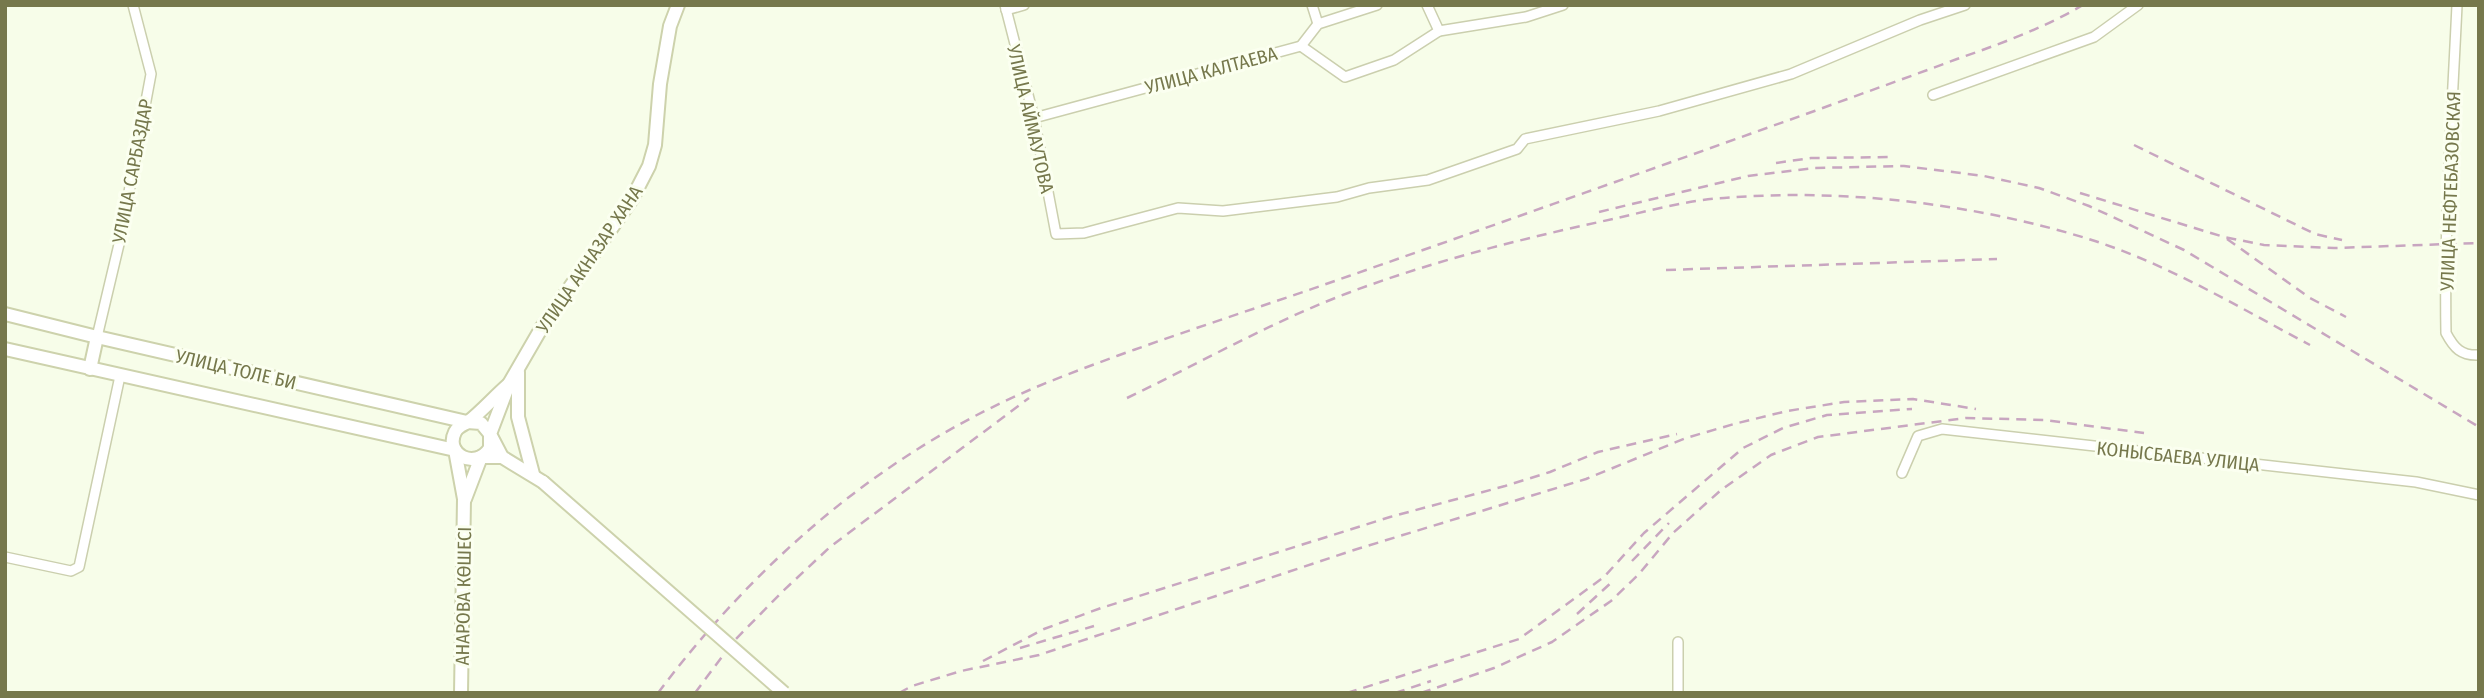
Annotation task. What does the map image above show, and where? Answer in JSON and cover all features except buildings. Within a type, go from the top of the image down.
[{"type":"main road","name":"УЛИЦА АКНАЗАР ХАНА","points":[[490,434],[509,384],[542,327],[632,199],[649,166],[655,145],[660,84],[670,26],[678,5]]},
{"type":"main road","name":"УЛИЦА ТОЛЕ БИ","points":[[5,314],[467,422]]},
{"type":"main road","points":[[90,369],[97,337]]},
{"type":"main road","name":"УЛИЦА ТОЛЕ БИ","points":[[5,349],[455,450]]},
{"type":"main road","points":[[518,369],[518,417],[538,478]]},
{"type":"main road","name":"УЛИЦА АКНАЗАР ХАНА","points":[[467,422],[509,384]]},
{"type":"main road","points":[[464,499],[453,438],[456,431],[467,422],[481,424],[490,434],[502,457]]},
{"type":"main road","points":[[464,499],[481,457],[490,447],[490,434]]},
{"type":"main road","points":[[455,450],[465,458],[473,460],[481,457],[502,457],[538,478],[784,693]]},
{"type":"main road","name":"АНАРОВА КӨШЕСІ","points":[[461,693],[464,499]]},
{"type":"street","name":"УЛИЦА САРБАЗДАР","points":[[97,337],[120,240],[150,75],[133,5]]},
{"type":"street","points":[[1005,8],[1024,5]]},
{"type":"street","points":[[1312,5],[1318,24],[1377,5]]},
{"type":"street","points":[[1427,5],[1438,31]]},
{"type":"street","points":[[1301,46],[1345,77],[1394,60],[1438,31],[1526,17],[1563,5]]},
{"type":"street","name":"УЛИЦА АЙМАУТОВА","points":[[1005,8],[1034,118],[1056,234],[1083,233],[1178,208],[1223,211],[1337,197],[1370,188],[1429,180],[1517,149],[1525,139],[1658,111],[1791,74],[1920,20],[1965,5]]},
{"type":"street","points":[[1933,94],[2094,37],[2138,5]]},
{"type":"street","name":"УЛИЦА НЕФТЕБАЗОВСКАЯ","points":[[2457,5],[2451,163],[2444,251],[2446,333],[2452,345],[2461,353],[2479,355]]},
{"type":"street","name":"УЛИЦА КАЛТАЕВА","points":[[1034,118],[1301,46],[1318,24]]},
{"type":"street","points":[[5,557],[71,571],[79,567],[120,376]]},
{"type":"street","name":"КОНЫСБАЕВА УЛИЦА","points":[[1902,472],[1918,436],[1942,429],[2416,482],[2479,495]]},
{"type":"street","points":[[1678,642],[1678,693]]},
{"type":"railway","points":[[658,693],[740,595],[785,551],[883,472],[937,437],[992,407],[1125,353],[1467,235],[1989,47],[2037,28],[2083,5]]},
{"type":"railway","points":[[2134,145],[2315,234],[2342,240]]},
{"type":"railway","points":[[1776,163],[1811,158],[1894,157]]},
{"type":"railway","points":[[1599,212],[1748,176],[1815,168],[1904,166],[1984,176],[2039,188],[2089,206],[2184,250],[2479,427]]},
{"type":"railway","points":[[2080,193],[2224,237],[2264,245],[2334,248],[2479,243]]},
{"type":"railway","points":[[1127,398],[1291,317],[1348,293],[1413,271],[1512,242],[1668,206],[1710,199],[1770,195],[1864,197],[1911,202],[1959,208],[2051,228],[2095,241],[2151,263],[2205,288],[2310,345]]},
{"type":"railway","points":[[2227,239],[2310,298],[2346,317]]},
{"type":"railway","points":[[1666,270],[1997,259]]},
{"type":"railway","points":[[695,693],[733,642],[830,547],[1029,398]]},
{"type":"railway","points":[[899,693],[912,686],[961,671],[1039,655],[1354,550],[1586,479],[1686,438],[1734,424],[1787,411],[1844,402],[1913,399],[1976,409]]},
{"type":"railway","points":[[1347,693],[1519,639],[1604,577],[1644,533],[1743,448],[1783,428],[1827,415],[1912,409]]},
{"type":"railway","points":[[1421,693],[1494,668],[1552,642],[1611,601],[1639,574],[1673,533],[1721,490],[1771,455],[1818,437],[1966,418],[2044,420],[2144,433]]},
{"type":"railway","points":[[983,661],[1044,629],[1101,608],[1390,517],[1550,472],[1598,452],[1677,434]]},
{"type":"railway","points":[[1632,561],[1669,523]]},
{"type":"railway","points":[[1577,614],[1613,581]]},
{"type":"railway","points":[[1020,648],[1094,626]]},
{"type":"railway","points":[[1395,693],[1431,681]]}]
